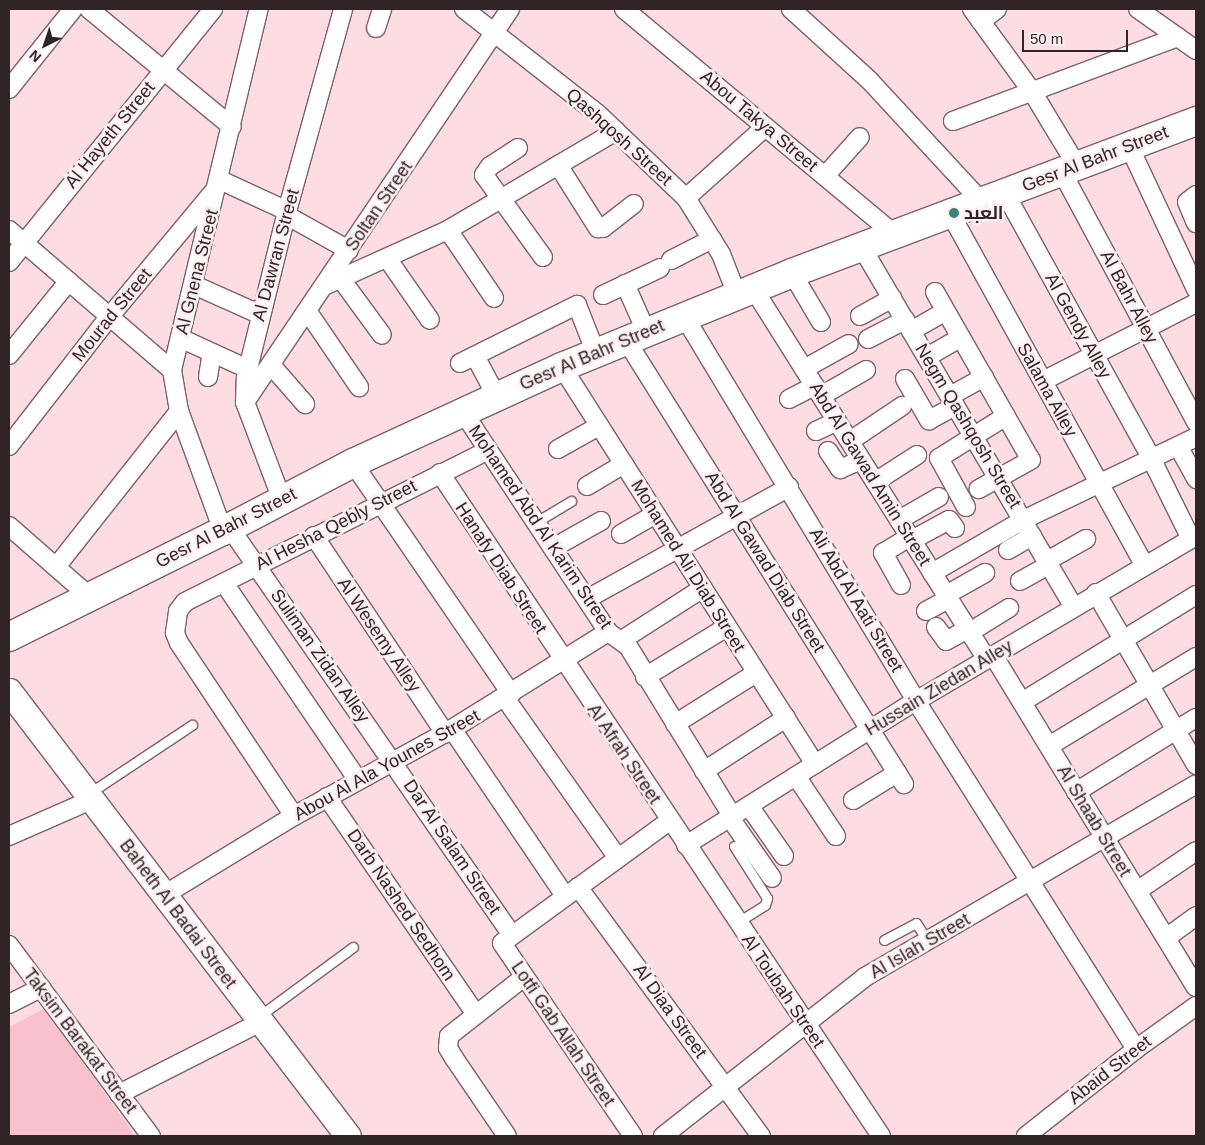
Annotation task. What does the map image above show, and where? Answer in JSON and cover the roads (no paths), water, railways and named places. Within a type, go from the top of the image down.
[{"type":"main road","name":"Gesr Al Bahr Street","points":[[9,637],[227,529],[353,463],[562,367],[636,335],[861,246],[1196,121]]},
{"type":"street","points":[[9,89],[73,9]]},
{"type":"street","points":[[89,9],[232,126]]},
{"type":"street","name":"Al Hayeth Street","points":[[9,262],[213,9]]},
{"type":"street","name":"Al Gnena Street","points":[[227,529],[179,411],[172,370],[220,183],[259,9]]},
{"type":"street","name":"Al Dawran Street","points":[[282,500],[245,402],[248,369],[287,213],[343,9]]},
{"type":"street","points":[[376,28],[382,9]]},
{"type":"street","name":"Qashqosh Street","points":[[464,9],[616,131],[686,198],[745,292]]},
{"type":"street","name":"Soltan Street","points":[[245,402],[308,312],[333,282],[349,250],[510,9]]},
{"type":"street","name":"Abou Takya Street","points":[[624,9],[894,234]]},
{"type":"street","name":"Al Gendy Alley","points":[[791,9],[993,197],[1094,354],[1194,538]]},
{"type":"street","points":[[976,15],[997,9]]},
{"type":"street","points":[[1138,9],[1196,50]]},
{"type":"street","name":"Al Bahr Alley","points":[[976,15],[1033,93],[1145,327],[1196,422]]},
{"type":"street","points":[[953,121],[1033,93],[1178,37]]},
{"type":"street","points":[[686,198],[765,127]]},
{"type":"street","points":[[382,335],[333,282],[448,230],[616,131]]},
{"type":"street","points":[[825,176],[860,137]]},
{"type":"street","points":[[1042,381],[1196,301],[1129,146]]},
{"type":"street","points":[[518,148],[485,171],[484,175],[543,257]]},
{"type":"street","points":[[558,165],[598,228],[603,228],[634,204]]},
{"type":"street","points":[[220,183],[287,213],[349,250]]},
{"type":"street","name":"Mourad Street","points":[[9,446],[110,316],[220,183]]},
{"type":"street","points":[[1196,195],[1187,202],[1196,223]]},
{"type":"street","name":"Salama Alley","points":[[950,214],[1144,566]]},
{"type":"street","points":[[9,230],[172,370]]},
{"type":"street","points":[[448,230],[494,298]]},
{"type":"street","points":[[603,295],[712,239]]},
{"type":"street","name":"Negm Qashqosh Street","points":[[861,246],[1074,606]]},
{"type":"street","points":[[387,258],[430,320]]},
{"type":"street","points":[[792,273],[821,322]]},
{"type":"street","points":[[9,355],[69,281]]},
{"type":"street","name":"Abd Al Gawad Diab Street","points":[[625,284],[636,335],[736,516],[901,778],[853,800]]},
{"type":"street","points":[[194,285],[261,314]]},
{"type":"street","name":"Abd Al Gawad Amin Street","points":[[745,292],[804,369],[932,573],[969,630],[990,657]]},
{"type":"street","points":[[935,292],[1030,458],[1027,465],[979,489]]},
{"type":"street","points":[[860,316],[892,298]]},
{"type":"street","points":[[497,397],[468,360],[577,305],[596,353]]},
{"type":"street","points":[[868,339],[946,311]]},
{"type":"street","points":[[308,312],[359,387]]},
{"type":"street","name":"Ali Abd Al Aati Street","points":[[684,316],[916,701],[1136,1049]]},
{"type":"street","points":[[927,357],[961,337]]},
{"type":"street","points":[[180,338],[248,369]]},
{"type":"street","points":[[804,369],[849,344]]},
{"type":"street","points":[[208,377],[212,353]]},
{"type":"street","points":[[271,365],[305,404]]},
{"type":"street","name":"Mohamed Ali Diab Street","points":[[562,367],[815,764]]},
{"type":"street","points":[[789,399],[818,391],[866,370]]},
{"type":"street","points":[[905,378],[929,420],[984,377]]},
{"type":"street","points":[[850,441],[902,406]]},
{"type":"street","points":[[56,567],[179,411]]},
{"type":"street","name":"Mohamed Abd Al Karim Street","points":[[463,412],[587,599],[645,677],[731,817],[772,878]]},
{"type":"street","points":[[966,507],[939,460],[1006,416]]},
{"type":"street","points":[[816,431],[837,421]]},
{"type":"street","points":[[558,449],[599,426]]},
{"type":"street","points":[[932,573],[1023,520],[1196,437]]},
{"type":"street","points":[[1178,446],[1196,479]]},
{"type":"street","name":"Al Hesha Qebly Street","points":[[294,816],[179,643],[175,622],[185,602],[488,450]]},
{"type":"street","points":[[828,451],[840,469],[861,460]]},
{"type":"street","points":[[875,482],[918,454]]},
{"type":"street","points":[[353,463],[618,858]]},
{"type":"street","points":[[587,486],[624,464]]},
{"type":"street","name":"Hanafy Diab Street","points":[[440,473],[562,662]]},
{"type":"street","points":[[587,599],[788,486]]},
{"type":"street","points":[[899,520],[938,497]]},
{"type":"street","points":[[621,534],[655,514]]},
{"type":"street","points":[[901,585],[883,553],[947,520],[950,520],[955,528]]},
{"type":"street","points":[[553,548],[601,521]]},
{"type":"street","points":[[9,526],[89,596]]},
{"type":"street","name":"Suliman Zidan Alley","points":[[227,529],[257,565],[392,760]]},
{"type":"street","name":"Al Wesemy Alley","points":[[314,536],[448,731],[572,891]]},
{"type":"street","points":[[1008,550],[1032,536]]},
{"type":"street","points":[[1020,581],[1086,538]]},
{"type":"street","name":"Hussain Ziedan Alley","points":[[686,845],[916,701],[1074,606],[1194,538]]},
{"type":"street","points":[[926,612],[985,573]]},
{"type":"street","points":[[224,582],[358,780]]},
{"type":"street","name":"Abou Al Ala Younes Street","points":[[164,895],[294,816],[392,760],[448,731],[562,662],[615,636],[703,588]]},
{"type":"street","points":[[1096,594],[1196,765]]},
{"type":"street","points":[[1022,702],[1196,595]]},
{"type":"street","points":[[936,627],[946,641],[1009,608]]},
{"type":"street","points":[[645,677],[727,627]]},
{"type":"street","name":"Al Shaab Street","points":[[990,657],[1022,702],[1196,987]]},
{"type":"street","points":[[1049,746],[1196,657]]},
{"type":"street","name":"Al Afrah Street","points":[[562,662],[686,845]]},
{"type":"street","points":[[675,724],[756,672]]},
{"type":"street","name":"Baheth Al Badai Street","points":[[9,691],[348,1136]]},
{"type":"street","points":[[704,771],[786,718]]},
{"type":"street","points":[[1076,792],[1196,718]]},
{"type":"street","name":"Dar Al Salam Street","points":[[392,760],[511,934]]},
{"type":"street","points":[[796,776],[836,836]]},
{"type":"street","name":"Al Islah Street","points":[[663,1136],[807,1026],[865,977],[1196,784]]},
{"type":"street","points":[[9,836],[89,797]]},
{"type":"street","name":"Darb Nashed Sedhom","points":[[327,798],[475,1013]]},
{"type":"street","points":[[749,806],[784,856]]},
{"type":"street","points":[[511,934],[669,821]]},
{"type":"street","name":"Al Toubah Street","points":[[686,845],[881,1136]]},
{"type":"street","points":[[1137,891],[1196,851]]},
{"type":"street","name":"Al Diaa Street","points":[[572,891],[726,1088],[761,1136]]},
{"type":"street","points":[[1166,938],[1196,916]]},
{"type":"street","name":"Lotfi Gab Allah Street","points":[[511,934],[502,941],[502,946],[633,1136]]},
{"type":"street","name":"Taksim Barakat Street","points":[[9,945],[151,1136]]},
{"type":"street","points":[[507,1136],[448,1048],[449,1036],[475,1013],[524,977]]},
{"type":"street","points":[[9,1004],[41,988]]},
{"type":"street","name":"Abaid Street","points":[[1026,1136],[1136,1049],[1196,1006]]},
{"type":"street","points":[[119,1094],[259,1020]]},
{"type":"lane","points":[[536,522],[571,501]]},
{"type":"lane","points":[[89,797],[192,725]]},
{"type":"lane","points":[[734,846],[767,898],[765,905],[738,922]]},
{"type":"lane","points":[[884,940],[916,923],[927,940]]},
{"type":"lane","points":[[259,1020],[353,947]]},
{"type":"place","name":"العبد","points":[[954,213]]}]
